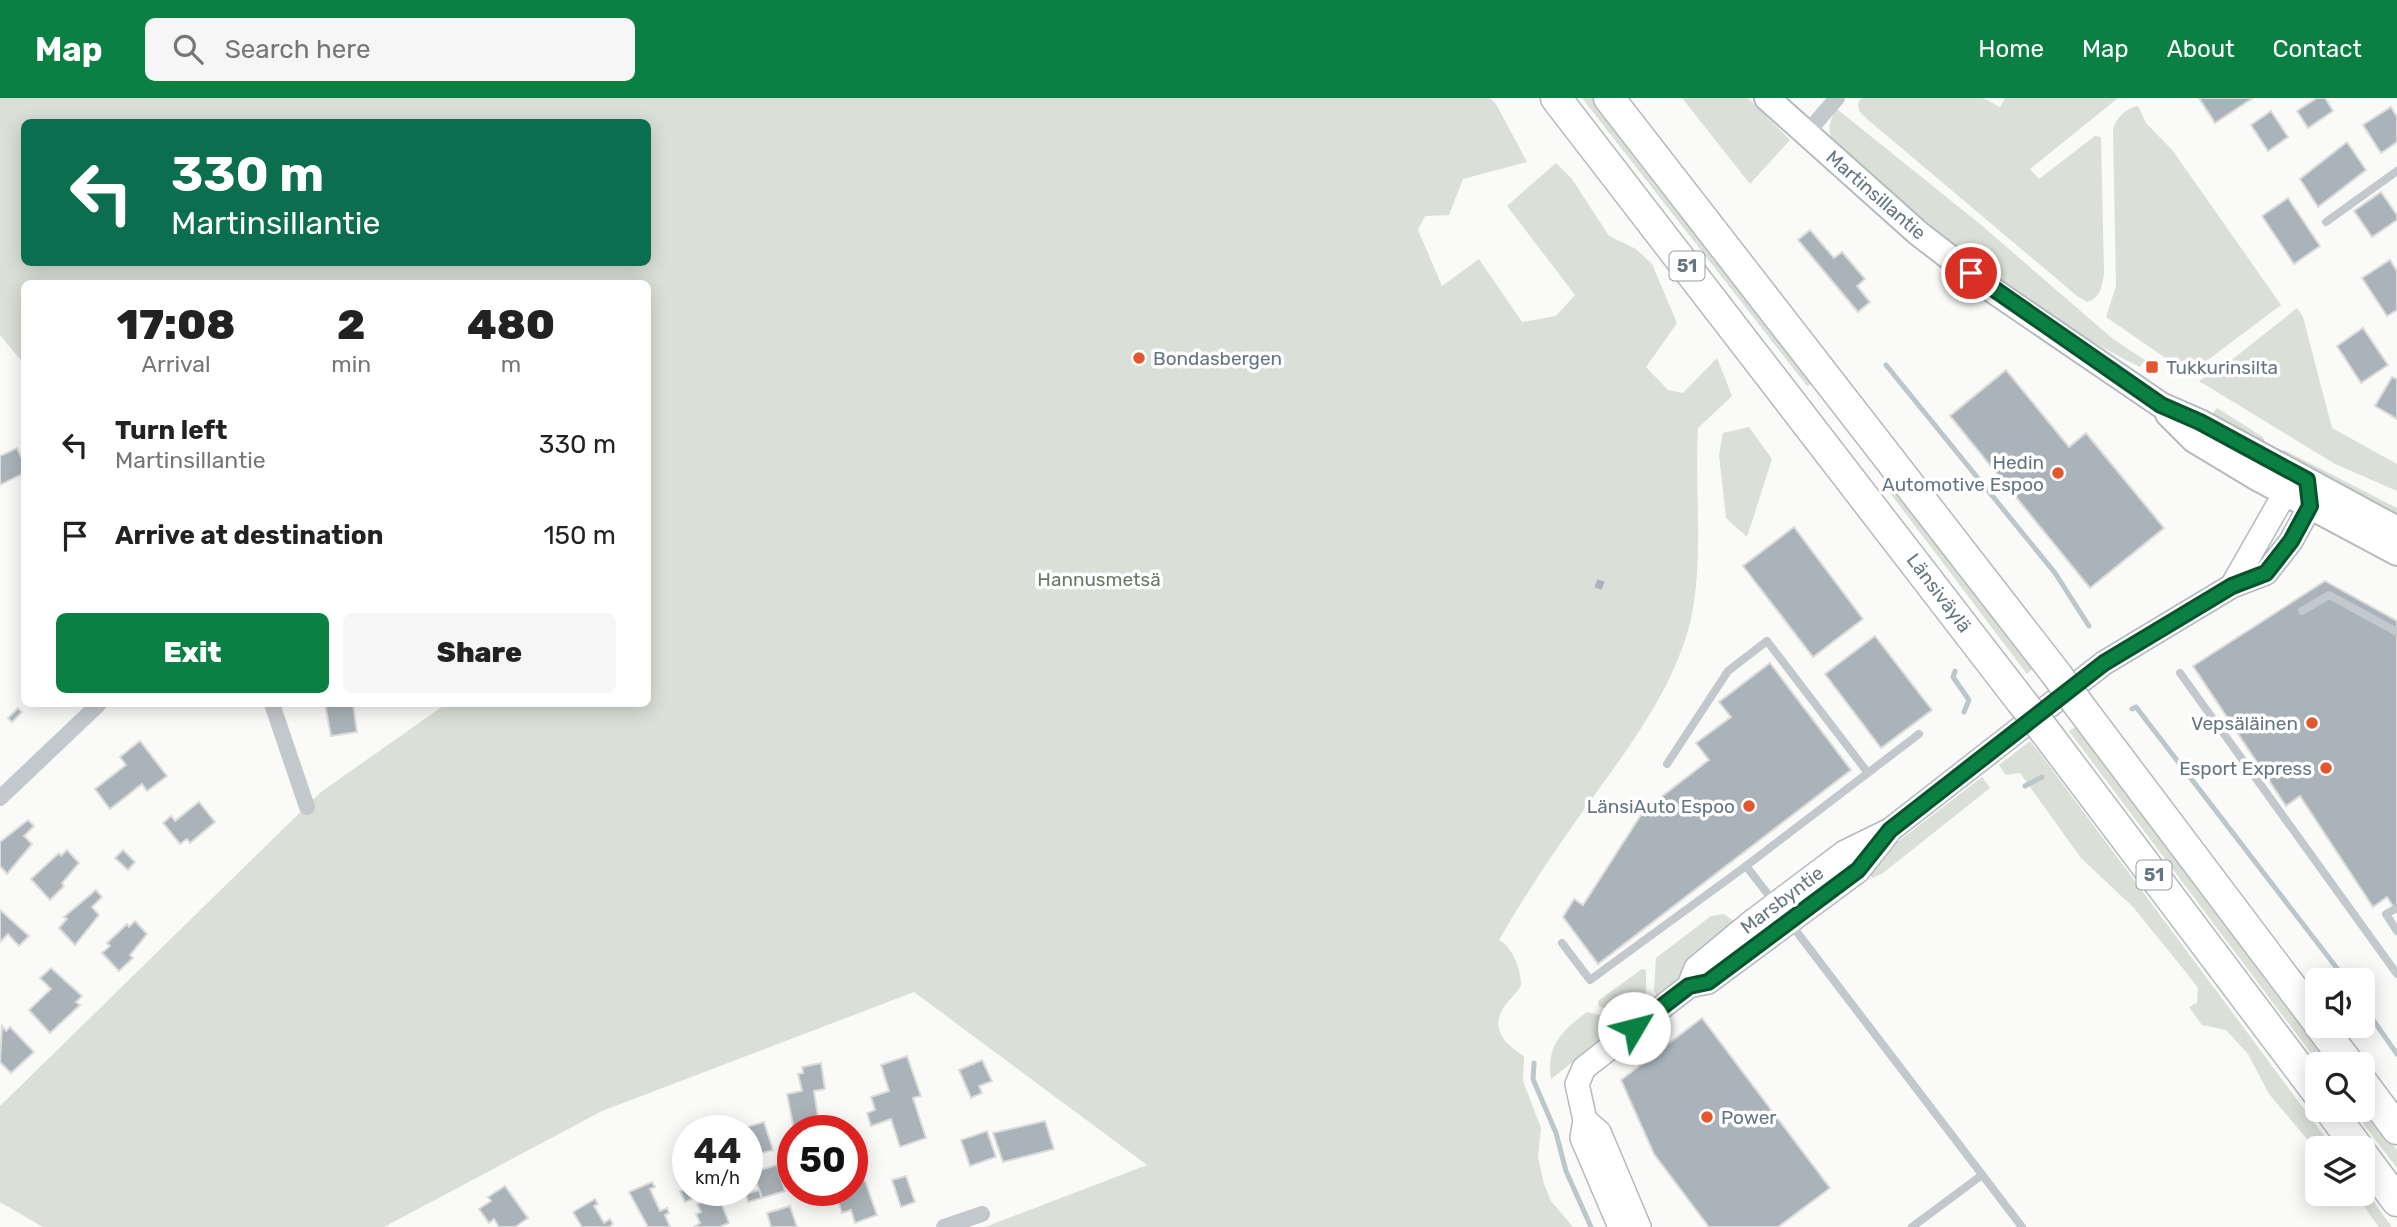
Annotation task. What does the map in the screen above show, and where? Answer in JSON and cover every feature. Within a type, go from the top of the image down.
[{"type":"highway","name":"Länsiväylä","points":[[1556,98],[2021,701],[2305,1076]]},
{"type":"highway","name":"51","points":[[1609,98],[2057,675],[2305,1005]]},
{"type":"highway","points":[[2329,1038],[2340,1052]]},
{"type":"highway","points":[[2375,1100],[2395,1126]]},
{"type":"highway","points":[[2375,1171],[2397,1201]]},
{"type":"main road","name":"Martinsillantie","points":[[1767,98],[1918,233],[1988,287],[2161,405],[2200,422],[2397,529]]},
{"type":"main road","name":"Martinsillantie","points":[[2161,405],[2175,423],[2194,440],[2397,553]]},
{"type":"main road","name":"Marsbyntie","points":[[2232,586],[2285,493],[2307,480]]},
{"type":"main road","points":[[2307,480],[2310,506]]},
{"type":"main road","name":"Marsbyntie","points":[[1620,1227],[1582,1138],[1585,1120],[1577,1084],[1584,1068],[1689,986],[1696,968],[1782,913],[1845,852],[1890,830],[2104,663],[2232,586],[2266,573],[2291,541],[2310,506]]},
{"type":"main road","name":"Marsbyntie","points":[[1585,1120],[1599,1132],[1639,1227]]},
{"type":"street","points":[[1806,134],[1838,98]]},
{"type":"street","points":[[0,798],[96,707]]},
{"type":"street","points":[[273,707],[307,807]]},
{"type":"street","points":[[944,1227],[982,1214]]},
{"type":"lane","points":[[2326,222],[2397,171]]},
{"type":"lane","points":[[2302,611],[2329,595],[2397,632]]},
{"type":"lane","points":[[1667,764],[1728,671],[1767,640],[1868,773]]},
{"type":"lane","points":[[2180,673],[2397,974]]},
{"type":"lane","points":[[1562,943],[1590,980],[1746,866],[1919,734]]},
{"type":"lane","points":[[1746,866],[2022,1227]]},
{"type":"lane","points":[[2397,908],[2386,914],[2397,931]]},
{"type":"lane","points":[[1912,1227],[1982,1175]]},
{"type":"green space","name":"Hannusmetsä","points":[[0,98],[1490,98],[1496,104],[1527,162],[1463,179],[1449,215],[1425,216],[1418,230],[1442,286],[1479,259],[1522,322],[1556,316],[1575,295],[1507,206],[1556,163],[1572,179],[1609,236],[1636,249],[1652,264],[1677,323],[1646,367],[1668,390],[1683,393],[1717,358],[1732,396],[1698,428],[1696,584],[1693,610],[1678,659],[1642,727],[1550,858],[1499,940],[1515,960],[1521,985],[1500,1015],[1499,1030],[1506,1042],[1524,1056],[1523,1081],[1541,1128],[1538,1157],[1544,1184],[1551,1201],[1573,1227],[985,1227],[1147,1165],[914,992],[602,1111],[384,1227],[43,1227],[0,1202],[0,1106],[321,792],[442,707],[651,707],[651,280],[21,280],[21,360],[0,335]]},
{"type":"green space","points":[[1582,98],[1595,98],[1813,383],[1807,386]]},
{"type":"green space","points":[[1682,98],[1748,98],[1790,140],[1750,184]]},
{"type":"green space","points":[[1862,98],[1983,98],[2000,107],[2005,98],[2118,98],[2030,169],[2039,179],[2095,136],[2101,137],[2104,273],[2098,294],[2087,302],[2077,296],[1867,119],[1859,111],[1858,103]]},
{"type":"green space","points":[[2138,106],[2146,123],[2173,151],[2281,305],[2189,374],[2106,317],[2116,286],[2113,129],[2122,114]]},
{"type":"green space","points":[[1837,109],[1980,224],[2113,339],[2145,360],[2140,367],[2059,321],[2020,295],[1945,238],[1837,147],[1830,128],[1831,119]]},
{"type":"green space","points":[[2297,308],[2303,317],[2332,428],[2397,464],[2397,491],[2335,464],[2199,381],[2224,366]]},
{"type":"green space","points":[[2217,408],[2263,437],[2266,445],[2240,434],[2213,413]]},
{"type":"green space","points":[[1749,427],[1772,459],[1747,537],[1726,518],[1719,455],[1723,433]]},
{"type":"green space","points":[[2284,450],[2397,508],[2397,518],[2279,452]]},
{"type":"green space","points":[[1887,476],[2034,667],[2027,674],[1884,485],[1883,478]]},
{"type":"green space","points":[[2079,725],[2305,1027],[2305,1038],[2314,1038],[2324,1052],[2310,1052],[2069,731]]},
{"type":"green space","points":[[2030,741],[2305,1110],[2305,1122],[2314,1122],[2324,1136],[2305,1137],[2269,1094],[2248,1054],[2226,1030],[2202,1025],[2189,1007],[2197,1003],[2198,988],[2185,971],[2133,907],[2081,858],[2020,773],[2006,775],[1999,765]]},
{"type":"green space","points":[[1982,777],[1990,788],[1883,873],[1873,878],[1868,874],[1895,844]]},
{"type":"green space","points":[[1724,914],[1739,925],[1702,954],[1659,997],[1654,991],[1656,958],[1711,916]]},
{"type":"green space","points":[[1642,969],[1646,970],[1646,997],[1625,1011],[1599,1007],[1598,1001]]},
{"type":"green space","points":[[1587,1012],[1616,1019],[1620,1025],[1551,1079],[1551,1057],[1558,1040]]},
{"type":"green space","points":[[2375,1120],[2397,1150],[2397,1168],[2375,1136],[2362,1122],[2375,1122]]},
{"type":"green space","points":[[2375,1204],[2392,1227],[2379,1227],[2364,1206],[2375,1206]]},
{"type":"building","points":[[2199,98],[2253,98],[2215,123]]},
{"type":"building","points":[[2317,98],[2325,98],[2333,111],[2308,128],[2297,111]]},
{"type":"building","points":[[2391,107],[2397,117],[2397,142],[2381,153],[2363,125]]},
{"type":"building","points":[[2271,111],[2288,137],[2268,151],[2251,125]]},
{"type":"building","points":[[2347,142],[2366,170],[2318,207],[2300,179]]},
{"type":"building","points":[[2381,192],[2397,215],[2397,220],[2372,237],[2354,211]]},
{"type":"building","points":[[2288,198],[2320,246],[2294,264],[2262,216]]},
{"type":"building","points":[[1810,230],[1834,258],[1842,252],[1865,279],[1857,286],[1870,302],[1858,312],[1798,240]]},
{"type":"building","points":[[2390,260],[2397,271],[2397,310],[2387,316],[2362,278]]},
{"type":"building","points":[[2363,328],[2388,365],[2361,383],[2337,346]]},
{"type":"building","name":"Hedin Automotive Espoo","points":[[2006,370],[2069,447],[2086,433],[2164,528],[2090,588],[1950,416]]},
{"type":"building","points":[[2392,377],[2397,379],[2397,419],[2375,406]]},
{"type":"building","points":[[17,448],[21,457],[21,474],[0,485],[0,456]]},
{"type":"building","points":[[1794,527],[1863,619],[1813,657],[1743,566]]},
{"type":"building","points":[[1597,578],[1606,581],[1602,591],[1593,588]]},
{"type":"building","points":[[2325,581],[2397,621],[2397,912],[2387,897],[2373,907],[2300,796],[2286,806],[2193,666]]},
{"type":"building","points":[[1875,636],[1932,710],[1881,748],[1825,674]]},
{"type":"building","points":[[1770,663],[1851,770],[1598,964],[1563,917],[1574,899],[1583,905],[1650,801],[1652,804],[1709,760],[1696,743],[1731,717],[1719,702]]},
{"type":"building","points":[[326,707],[353,707],[357,732],[331,736]]},
{"type":"building","points":[[18,708],[22,712],[12,722],[8,718]]},
{"type":"building","points":[[140,741],[167,776],[147,791],[142,784],[110,809],[95,789],[126,765],[120,757]]},
{"type":"building","points":[[199,802],[215,822],[190,843],[187,839],[180,844],[163,823],[171,816],[175,821]]},
{"type":"building","points":[[28,820],[34,826],[24,836],[32,844],[7,874],[0,866],[0,842]]},
{"type":"building","points":[[67,850],[79,863],[62,883],[64,886],[50,900],[31,879],[59,853],[61,856]]},
{"type":"building","points":[[123,850],[135,862],[128,870],[115,858]]},
{"type":"building","points":[[96,890],[102,897],[92,907],[99,915],[75,945],[59,928],[67,919],[64,917]]},
{"type":"building","points":[[0,910],[29,936],[19,946],[8,934],[0,942]]},
{"type":"building","points":[[135,921],[147,934],[130,955],[133,958],[119,971],[102,953],[110,946],[107,943],[127,924],[129,927]]},
{"type":"building","points":[[51,968],[82,996],[76,1002],[80,1005],[50,1033],[29,1010],[51,989],[40,978]]},
{"type":"building","name":"Power","points":[[1702,1018],[1830,1188],[1778,1227],[1709,1227],[1654,1154],[1621,1080]]},
{"type":"building","points":[[2,1026],[6,1031],[10,1027],[34,1052],[11,1073],[0,1062]]},
{"type":"building","points":[[907,1056],[921,1096],[913,1098],[926,1138],[900,1147],[891,1119],[871,1126],[867,1113],[875,1110],[871,1097],[889,1091],[881,1065]]},
{"type":"building","points":[[982,1060],[992,1081],[979,1086],[982,1093],[971,1098],[959,1070]]},
{"type":"building","points":[[821,1063],[825,1089],[814,1091],[818,1115],[791,1115],[787,1094],[802,1091],[798,1074],[803,1073],[802,1067]]},
{"type":"building","points":[[1045,1121],[1054,1149],[1003,1162],[993,1133]]},
{"type":"building","points":[[763,1122],[773,1150],[763,1153]]},
{"type":"building","points":[[987,1131],[996,1157],[970,1166],[961,1140]]},
{"type":"building","points":[[777,1165],[777,1193],[763,1198],[763,1169]]},
{"type":"building","points":[[906,1176],[915,1202],[901,1207],[892,1180]]},
{"type":"building","points":[[652,1182],[655,1187],[650,1189],[660,1211],[667,1208],[669,1213],[665,1215],[670,1227],[648,1227],[629,1192]]},
{"type":"building","points":[[505,1186],[528,1218],[515,1227],[499,1227],[494,1219],[489,1223],[479,1209],[491,1201],[488,1197]]},
{"type":"building","points":[[868,1189],[877,1215],[855,1223],[851,1210],[842,1213],[840,1206],[868,1206]]},
{"type":"building","points":[[595,1199],[598,1204],[594,1206],[604,1223],[610,1219],[613,1224],[609,1227],[582,1227],[573,1212]]},
{"type":"building","points":[[698,1206],[722,1206],[729,1223],[719,1227],[694,1227],[700,1223],[696,1214],[701,1212]]},
{"type":"building","points":[[790,1206],[797,1227],[771,1227],[767,1213]]},
{"type":"waterway","points":[[1886,365],[2055,573],[2089,626]]},
{"type":"waterway","points":[[1955,671],[1953,677],[1969,700],[1964,712]]},
{"type":"waterway","points":[[2132,709],[2136,707],[2337,968]]},
{"type":"waterway","points":[[2025,786],[2042,777]]},
{"type":"waterway","points":[[2375,1023],[2397,1054]]},
{"type":"waterway","points":[[1534,1063],[1533,1079],[1556,1133],[1566,1171],[1591,1227]]},
{"type":"place","name":"Bondasbergen","points":[[1139,358]]},
{"type":"place","name":"Tukkurinsilta","points":[[2152,367]]},
{"type":"place","name":"Hedin Automotive Espoo","points":[[2058,473]]},
{"type":"place","name":"Vepsäläinen","points":[[2312,723]]},
{"type":"place","name":"Esport Express","points":[[2326,768]]},
{"type":"place","name":"LänsiAuto Espoo","points":[[1749,806]]},
{"type":"place","name":"Power","points":[[1707,1117]]},
{"type":"route","points":[[1634,1028],[1689,986],[1708,982],[1733,965],[1858,870],[1890,830],[2104,663],[2232,586],[2251,581],[2266,573],[2291,541],[2310,506],[2307,480],[2200,422],[2161,405],[1971,273]]}]
